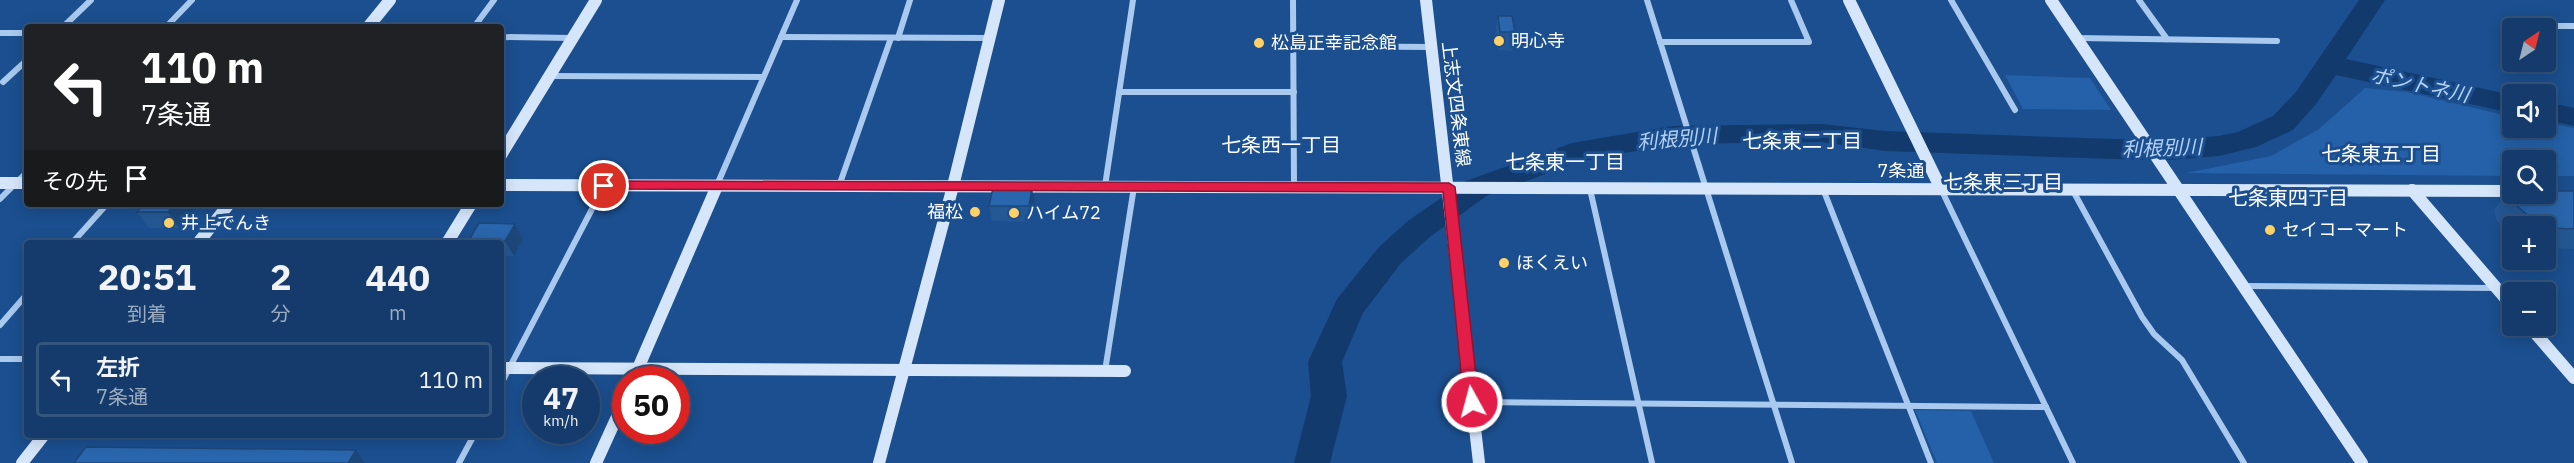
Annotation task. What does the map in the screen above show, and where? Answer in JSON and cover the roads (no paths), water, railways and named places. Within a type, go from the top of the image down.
[{"type":"street","points":[[66,24],[92,0]]},
{"type":"street","points":[[169,24],[192,0]]},
{"type":"street","points":[[370,24],[390,0]]},
{"type":"street","points":[[476,24],[494,0]]},
{"type":"street","points":[[504,150],[596,0]]},
{"type":"street","points":[[639,366],[797,0]]},
{"type":"street","points":[[839,186],[910,0]]},
{"type":"street","points":[[879,463],[953,186],[999,0]]},
{"type":"street","points":[[1106,186],[1133,0]]},
{"type":"street","points":[[1293,0],[1294,187]]},
{"type":"street","name":"上志文四条東線","points":[[1426,0],[1479,463]]},
{"type":"street","points":[[1647,0],[1792,463]]},
{"type":"street","points":[[1660,42],[1809,42],[1791,0]]},
{"type":"street","points":[[1849,0],[2073,463]]},
{"type":"street","points":[[1951,0],[2015,110]]},
{"type":"street","points":[[2051,0],[2362,463]]},
{"type":"street","points":[[2139,0],[2167,39]]},
{"type":"street","points":[[2556,26],[2574,26]]},
{"type":"street","points":[[0,33],[24,33]]},
{"type":"street","points":[[504,37],[572,38]]},
{"type":"street","points":[[781,37],[989,38]]},
{"type":"street","points":[[2076,38],[2277,41]]},
{"type":"street","points":[[1293,46],[1431,47]]},
{"type":"street","points":[[3,82],[24,63]]},
{"type":"street","points":[[550,76],[763,77]]},
{"type":"street","points":[[1119,92],[1294,92]]},
{"type":"street","points":[[0,183],[22,183]]},
{"type":"street","points":[[0,200],[22,183]]},
{"type":"street","points":[[504,185],[1449,187]]},
{"type":"street","points":[[604,186],[505,368],[612,373]]},
{"type":"street","points":[[1105,371],[1134,186]]},
{"type":"street","name":"7条通","points":[[1449,187],[2502,191]]},
{"type":"street","points":[[1590,188],[1652,463]]},
{"type":"street","points":[[1823,188],[1931,463]]},
{"type":"street","points":[[2071,189],[2142,317],[2154,334],[2182,360],[2244,463]]},
{"type":"street","points":[[2412,190],[2502,294]]},
{"type":"street","points":[[75,240],[104,207]]},
{"type":"street","points":[[200,240],[227,207]]},
{"type":"street","points":[[449,240],[469,207]]},
{"type":"street","points":[[2243,286],[2497,288]]},
{"type":"street","points":[[0,325],[24,297]]},
{"type":"street","points":[[2538,336],[2574,378]]},
{"type":"street","points":[[0,359],[24,359]]},
{"type":"street","points":[[690,373],[904,369],[1125,371]]},
{"type":"street","points":[[1472,402],[2046,407]]},
{"type":"street","points":[[596,463],[612,428]]},
{"type":"street","points":[[22,463],[42,438]]},
{"type":"street","points":[[459,463],[472,438]]},
{"type":"waterway","name":"利根別川","points":[[2328,65],[2372,0]]},
{"type":"waterway","name":"利根別川","points":[[1312,463],[1329,396],[1325,362],[1349,308],[1390,255],[1420,228],[1477,188],[1572,153],[1672,135],[1822,133],[1885,141],[2114,149],[2169,150],[2219,146],[2246,140],[2283,123],[2306,98],[2328,65]]},
{"type":"waterway","name":"ポントネ川","points":[[2328,65],[2362,70],[2502,102]]},
{"type":"waterway","name":"ポントネ川","points":[[2556,113],[2574,117]]},
{"type":"place","name":"明心寺","points":[[1499,41]]},
{"type":"place","name":"松島正幸記念館","points":[[1259,43]]},
{"type":"place","name":"福松","points":[[975,212]]},
{"type":"place","name":"ハイム72","points":[[1014,213]]},
{"type":"place","name":"井上でんき","points":[[169,223]]},
{"type":"place","name":"セイコーマート","points":[[2270,230]]},
{"type":"place","name":"ほくえい","points":[[1504,263]]},
{"type":"district","name":"七条東二丁目","points":[[1802,141]]},
{"type":"district","name":"七条西一丁目","points":[[1281,145]]},
{"type":"district","name":"七条東五丁目","points":[[2381,154]]},
{"type":"district","name":"七条東一丁目","points":[[1565,162]]},
{"type":"district","name":"七条東三丁目","points":[[2003,182]]},
{"type":"district","name":"七条東四丁目","points":[[2288,198]]}]
